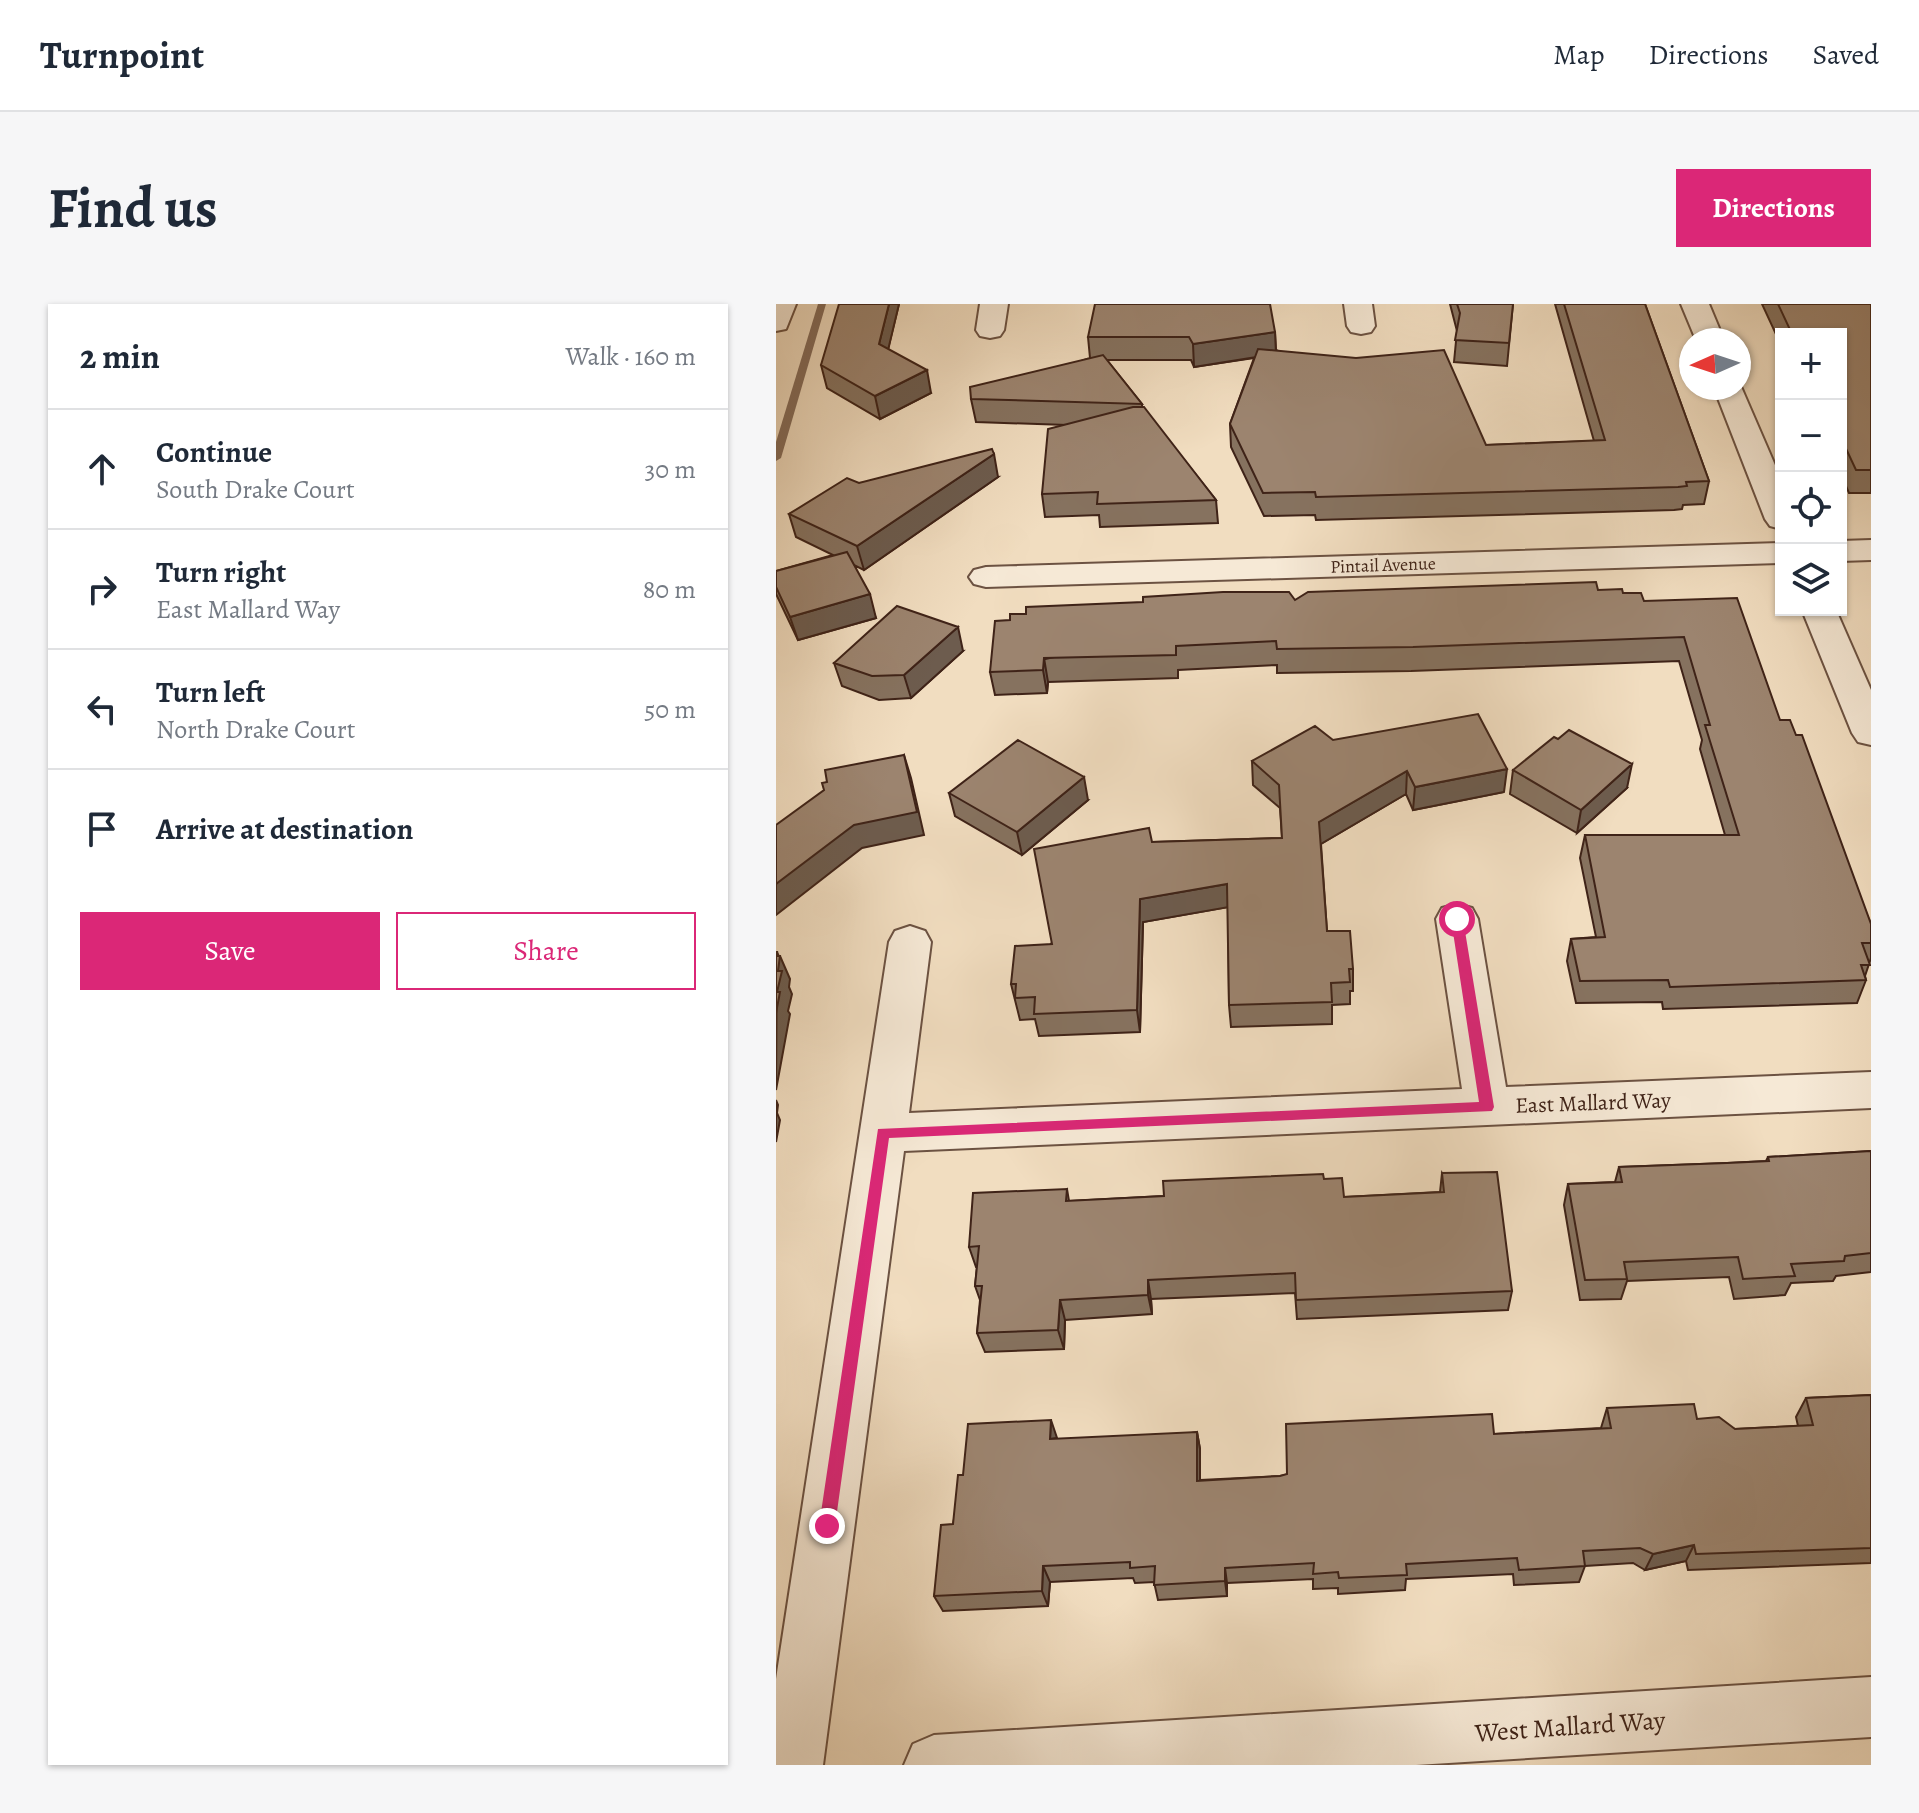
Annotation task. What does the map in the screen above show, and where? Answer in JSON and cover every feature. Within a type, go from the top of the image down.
[{"type":"street","points":[[776,323],[782,304]]},
{"type":"street","points":[[1695,304],[1705,328]]},
{"type":"street","points":[[1734,400],[1775,504]]},
{"type":"street","points":[[1847,551],[1871,550]]},
{"type":"street","name":"Pintail Avenue","points":[[986,577],[1775,553]]},
{"type":"street","points":[[1822,616],[1871,733]]},
{"type":"street","points":[[1457,919],[1487,1107]]},
{"type":"street","points":[[793,1765],[910,942]]},
{"type":"street","name":"East Mallard Way","points":[[883,1133],[1871,1090]]},
{"type":"street","name":"West Mallard Way","points":[[934,1765],[1871,1707]]},
{"type":"building","points":[[839,304],[889,304],[879,344],[927,370],[875,396],[821,365]]},
{"type":"building","points":[[1095,304],[1270,304],[1275,332],[1193,344],[1189,337],[1088,337]]},
{"type":"building","points":[[1457,304],[1513,304],[1509,343],[1455,340],[1460,313]]},
{"type":"building","points":[[1564,304],[1645,304],[1709,481],[1686,482],[1687,486],[1678,487],[1316,497],[1315,492],[1263,493],[1230,424],[1258,349],[1356,358],[1444,350],[1486,445],[1605,440]]},
{"type":"building","points":[[1778,304],[1871,304],[1871,470],[1856,470],[1847,451],[1847,328],[1789,328]]},
{"type":"building","points":[[1103,355],[1142,404],[971,399],[970,387]]},
{"type":"building","points":[[1133,407],[1144,407],[1216,500],[1097,504],[1098,492],[1042,494],[1048,429]]},
{"type":"building","points":[[992,449],[994,454],[857,546],[789,514],[847,478],[859,483]]},
{"type":"building","points":[[847,552],[870,594],[790,617],[776,587],[776,571]]},
{"type":"building","points":[[1596,582],[1598,590],[1622,589],[1623,593],[1641,593],[1644,601],[1737,598],[1780,720],[1790,720],[1796,735],[1802,735],[1871,924],[1871,943],[1862,943],[1870,965],[1861,965],[1866,980],[1670,987],[1668,980],[1580,981],[1571,939],[1605,937],[1585,835],[1739,835],[1705,725],[1710,725],[1684,637],[1413,647],[1277,649],[1276,641],[1176,646],[1176,655],[1044,658],[1043,670],[990,672],[995,621],[1010,620],[1010,614],[1026,614],[1026,607],[1143,602],[1143,597],[1223,592],[1289,592],[1295,600],[1308,592]]},
{"type":"building","points":[[897,606],[958,627],[904,675],[872,676],[834,663]]},
{"type":"building","points":[[1478,714],[1507,769],[1415,787],[1407,771],[1319,822],[1327,931],[1350,931],[1353,969],[1349,969],[1350,982],[1331,983],[1332,1002],[1229,1005],[1227,884],[1140,899],[1137,1010],[1034,1014],[1035,997],[1015,998],[1016,984],[1011,984],[1015,946],[1052,944],[1034,849],[1149,828],[1152,842],[1282,838],[1279,785],[1252,761],[1315,726],[1333,740]]},
{"type":"building","points":[[1569,730],[1632,764],[1581,810],[1513,770],[1554,737],[1558,739]]},
{"type":"building","points":[[1018,740],[1084,777],[1017,832],[949,793]]},
{"type":"building","points":[[904,755],[917,812],[854,825],[776,884],[776,825],[824,790],[822,783],[827,782],[825,770]]},
{"type":"building","points":[[776,956],[780,956],[778,971],[782,971],[776,1013]]},
{"type":"building","points":[[1871,1151],[1871,1253],[1845,1256],[1844,1261],[1791,1264],[1795,1276],[1743,1279],[1738,1257],[1624,1262],[1627,1279],[1585,1280],[1568,1184],[1622,1182],[1619,1167],[1769,1161],[1768,1157]]},
{"type":"building","points":[[1497,1172],[1512,1291],[1296,1300],[1295,1273],[1148,1280],[1148,1295],[1060,1300],[1058,1330],[977,1333],[982,1286],[975,1286],[979,1246],[969,1247],[973,1193],[1067,1189],[1066,1201],[1164,1196],[1163,1181],[1323,1174],[1324,1179],[1342,1178],[1344,1197],[1444,1192],[1442,1173]]},
{"type":"building","points":[[1871,1395],[1871,1548],[1696,1554],[1694,1545],[1653,1554],[1640,1548],[1583,1551],[1585,1566],[1519,1570],[1517,1558],[1406,1564],[1407,1575],[1339,1578],[1338,1572],[1313,1574],[1314,1563],[1225,1568],[1225,1581],[1154,1585],[1155,1566],[1130,1568],[1130,1562],[1043,1566],[1042,1591],[934,1596],[941,1525],[953,1524],[958,1475],[963,1475],[968,1424],[1051,1420],[1050,1439],[1197,1432],[1197,1481],[1287,1474],[1286,1424],[1492,1414],[1494,1434],[1611,1428],[1607,1408],[1694,1404],[1697,1419],[1719,1417],[1735,1429],[1813,1425],[1806,1398]]},
{"type":"waterway","points":[[776,458],[822,304]]},
{"type":"route","points":[[827,1526],[883,1133],[1487,1107],[1457,919]]}]
